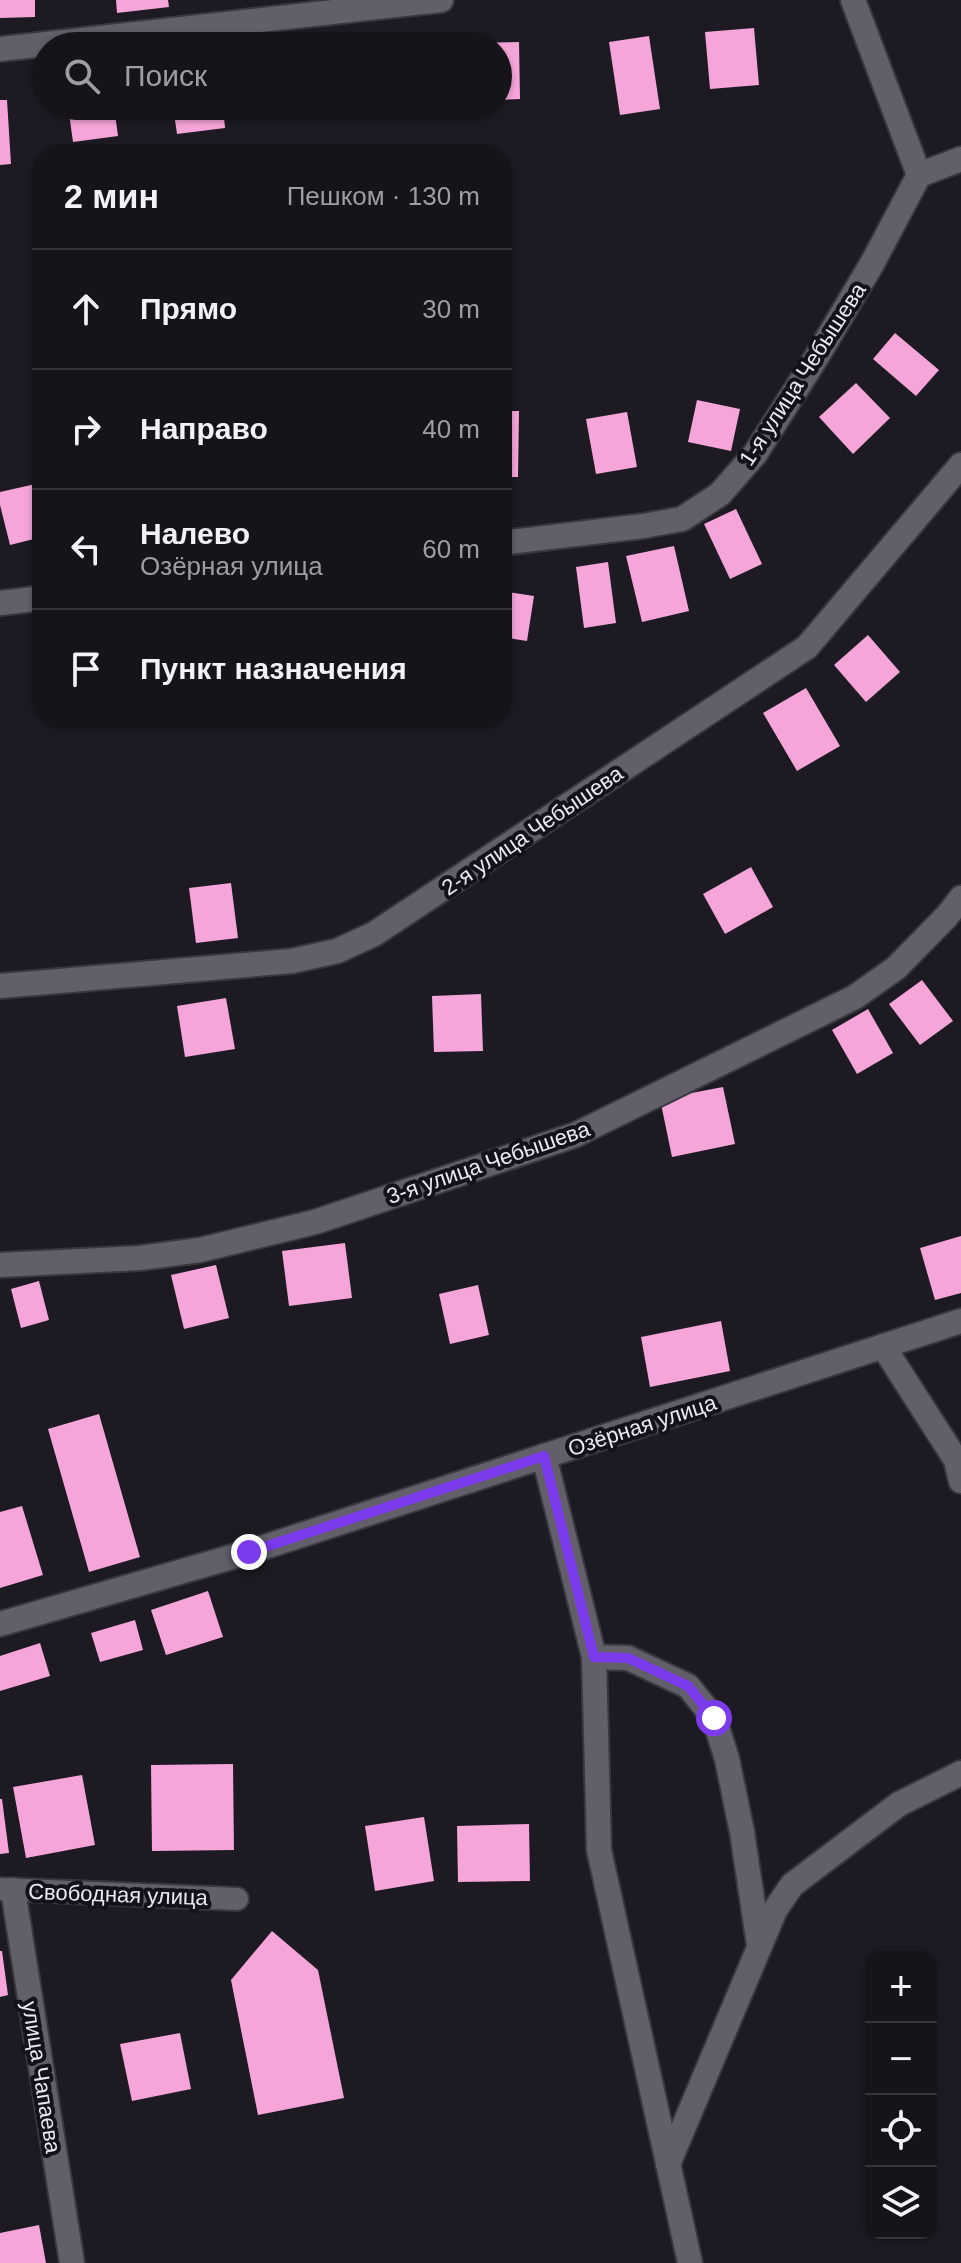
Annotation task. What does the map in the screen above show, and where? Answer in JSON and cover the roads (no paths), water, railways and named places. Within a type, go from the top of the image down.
[{"type":"street","points":[[153,32],[441,0]]},
{"type":"street","points":[[853,0],[919,175],[961,159]]},
{"type":"street","points":[[0,49],[32,45]]},
{"type":"street","name":"1-я улица Чебышева","points":[[512,542],[682,519],[720,494],[755,454],[816,358],[873,262],[919,175]]},
{"type":"street","name":"2-я улица Чебышева","points":[[0,986],[292,961],[337,951],[374,934],[807,647],[961,465]]},
{"type":"street","points":[[0,603],[32,599]]},
{"type":"street","name":"3-я улица Чебышева","points":[[0,1265],[140,1258],[200,1250],[315,1222],[575,1135],[855,997],[896,968],[961,898]]},
{"type":"street","name":"Озёрная улица","points":[[0,1624],[249,1552],[961,1321]]},
{"type":"street","points":[[883,1346],[956,1460],[961,1481]]},
{"type":"street","points":[[544,1456],[594,1657],[599,1850],[690,2263]]},
{"type":"street","points":[[594,1657],[628,1658],[688,1686],[714,1718],[727,1759],[739,1818],[760,1947]]},
{"type":"street","points":[[668,2164],[775,1910],[792,1885],[899,1804],[961,1773]]},
{"type":"street","name":"улица Чапаева","points":[[6,1890],[72,2263]]},
{"type":"lane","name":"Свободная улица","points":[[6,1890],[237,1899]]}]
